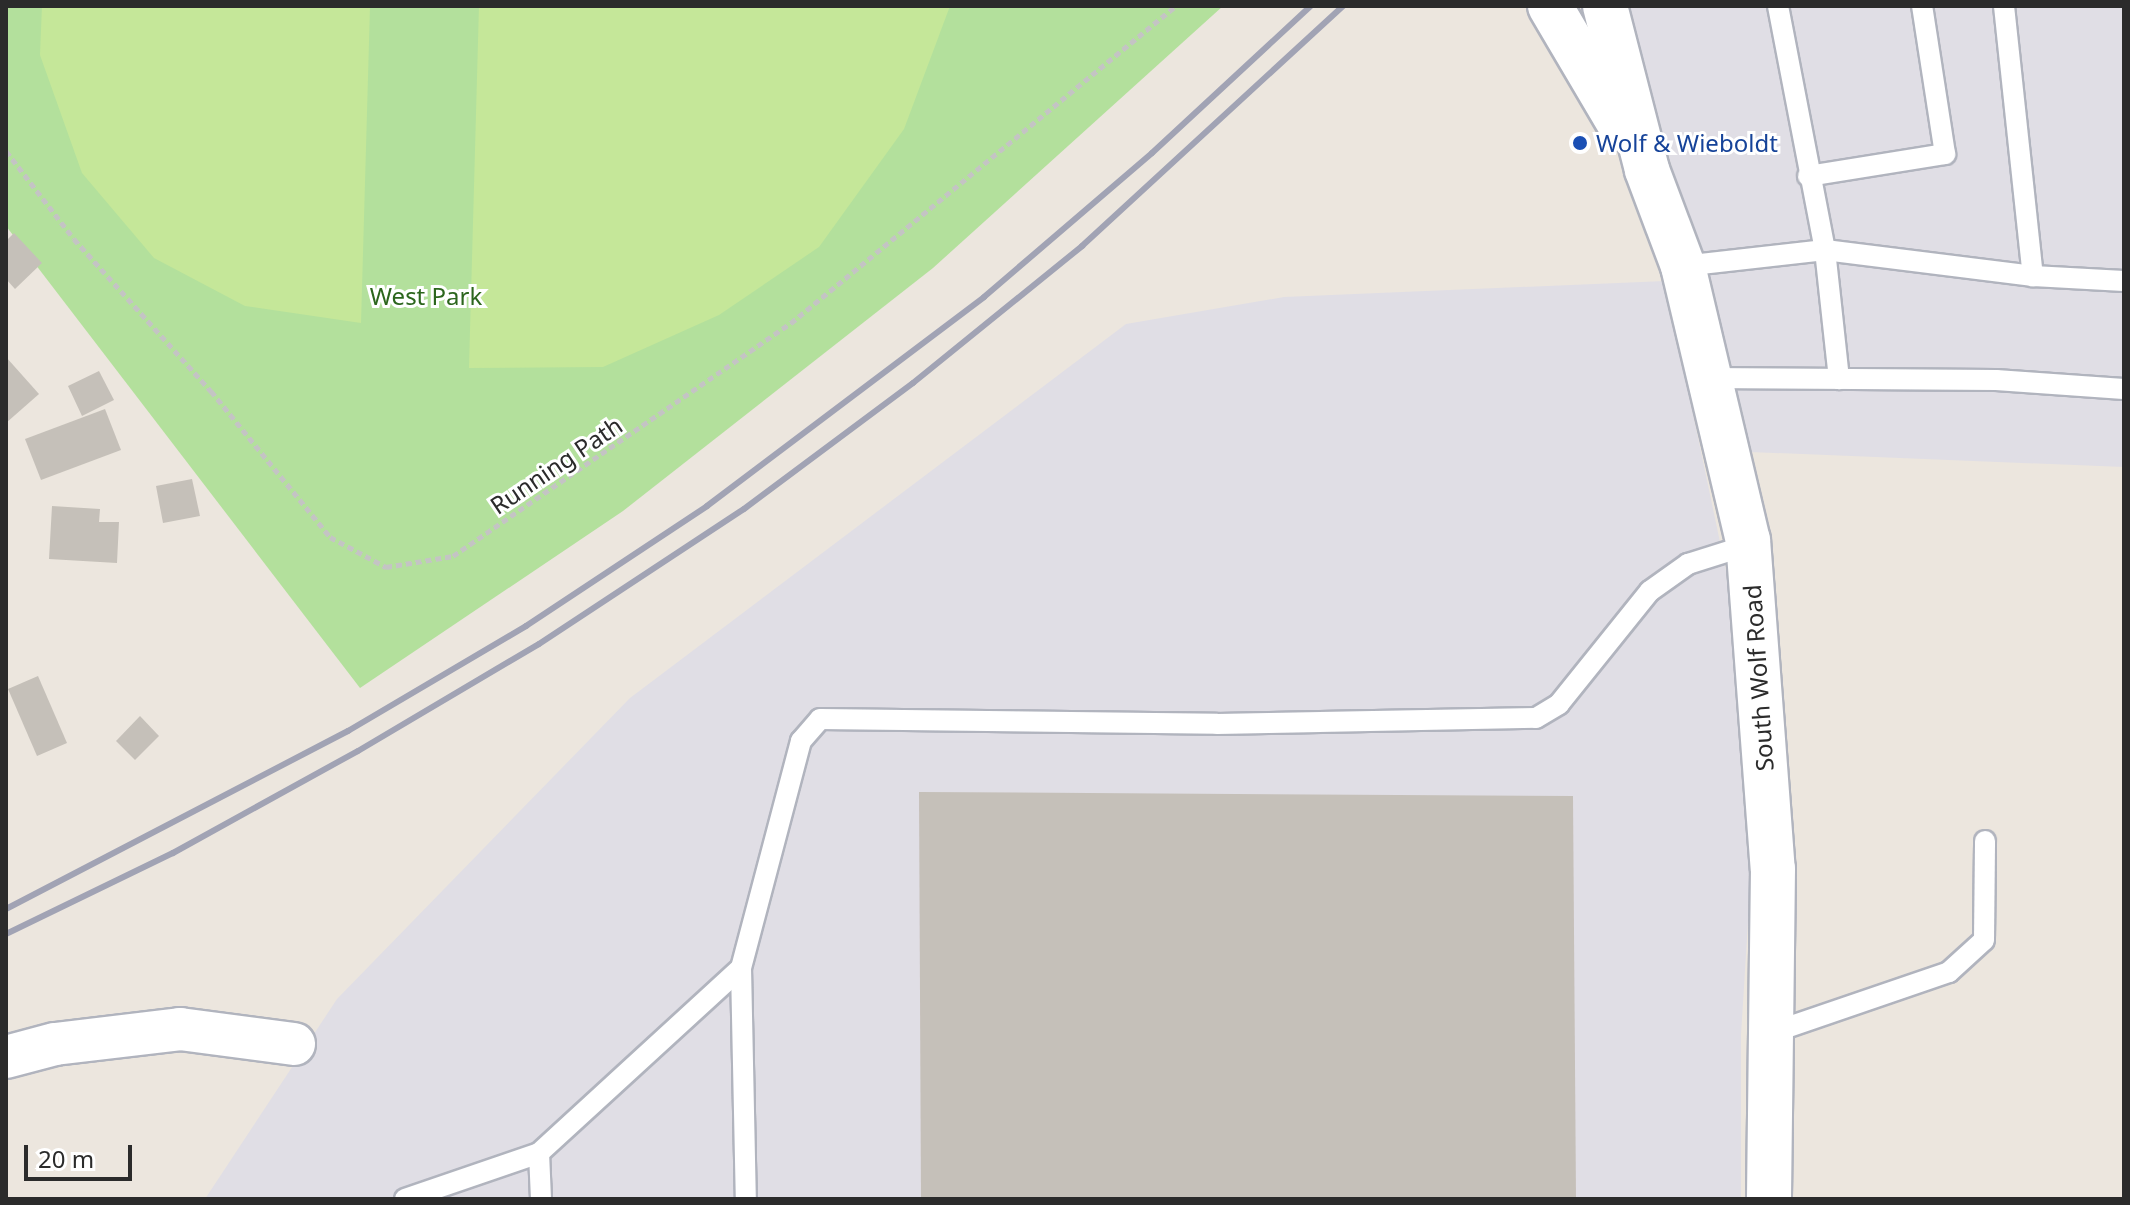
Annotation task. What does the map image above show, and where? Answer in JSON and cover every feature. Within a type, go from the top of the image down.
[{"type":"main road","name":"South Wolf Road","points":[[1550,6],[1647,170]]},
{"type":"main road","name":"South Wolf Road","points":[[1605,6],[1647,170],[1683,266],[1748,545],[1773,869],[1769,1199]]},
{"type":"street","points":[[6,1057],[55,1044],[180,1029],[294,1044]]},
{"type":"lane","points":[[1778,6],[1808,176],[1825,250],[1839,379]]},
{"type":"lane","points":[[1808,176],[1945,154],[1922,6]]},
{"type":"lane","points":[[2004,6],[2033,276]]},
{"type":"lane","points":[[1683,266],[1825,250],[2033,276],[2124,281]]},
{"type":"lane","points":[[1708,378],[1996,380],[2124,389]]},
{"type":"lane","points":[[746,1199],[741,968],[801,741],[820,719],[1217,724],[1528,720],[1559,704],[1650,591],[1688,564],[1748,545]]},
{"type":"lane","points":[[1771,1033],[1949,972],[1984,940],[1985,841]]},
{"type":"lane","points":[[405,1199],[539,1153],[741,968]]},
{"type":"lane","points":[[539,1153],[541,1199]]},
{"type":"path","name":"Running Path","points":[[6,151],[74,239],[211,391],[330,537],[386,567],[453,556],[779,332],[1175,6]]},
{"type":"shaded area","points":[[1621,6],[2124,6],[2124,467],[1750,452],[1701,259]]},
{"type":"shaded area","points":[[1665,281],[1728,580],[1751,874],[1741,1035],[1741,1199],[205,1199],[337,999],[630,698],[1126,324],[1284,297]]},
{"type":"green space","name":"West Park","points":[[6,6],[1223,6],[933,268],[623,511],[360,688],[6,226]]},
{"type":"green space","points":[[42,6],[370,6],[361,323],[245,306],[154,258],[82,173],[40,55]]},
{"type":"green space","points":[[479,6],[950,6],[904,129],[819,247],[719,315],[603,367],[469,368]]},
{"type":"building","points":[[14,233],[42,263],[15,289],[6,279],[6,241]]},
{"type":"building","points":[[6,357],[39,394],[6,423]]},
{"type":"building","points":[[99,371],[114,400],[82,416],[68,386]]},
{"type":"building","points":[[105,409],[121,450],[41,480],[25,439]]},
{"type":"building","points":[[192,479],[200,516],[163,523],[156,486]]},
{"type":"building","points":[[52,506],[100,509],[99,522],[119,522],[117,563],[49,559]]},
{"type":"building","points":[[38,676],[67,743],[37,756],[8,689]]},
{"type":"building","points":[[140,716],[159,736],[135,760],[116,741]]},
{"type":"building","points":[[919,792],[1573,796],[1576,1199],[921,1199]]},
{"type":"railway","points":[[6,909],[348,731],[526,626],[707,506],[984,297],[1152,153],[1311,6]]},
{"type":"railway","points":[[6,934],[173,853],[358,751],[539,644],[744,509],[913,383],[1082,246],[1343,6]]},
{"type":"place","name":"Wolf & Wieboldt","points":[[1580,143]]}]
